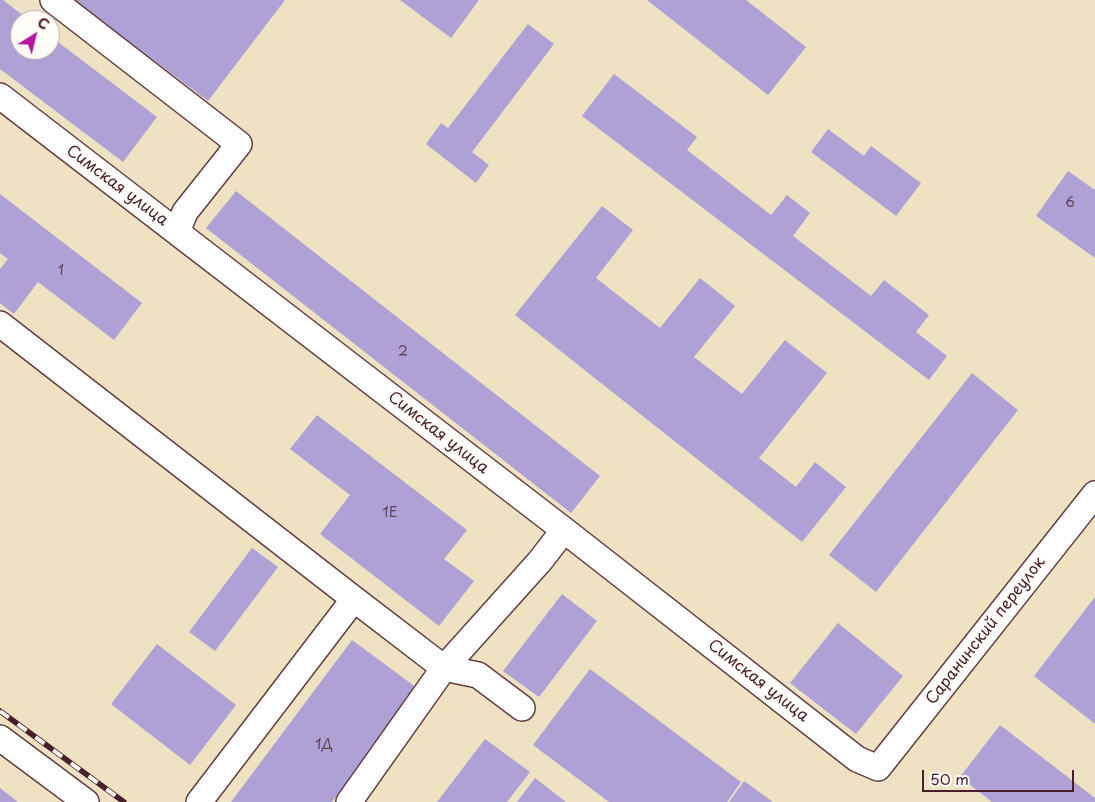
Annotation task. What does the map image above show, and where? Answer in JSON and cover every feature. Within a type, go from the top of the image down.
[{"type":"street","points":[[53,0],[239,144],[185,212],[177,232]]},
{"type":"street","name":"Симская улица","points":[[0,96],[564,530],[857,759],[878,768]]},
{"type":"street","points":[[0,324],[444,668],[478,674],[522,708]]},
{"type":"street","name":"Саранинский переулок","points":[[878,768],[1095,494]]},
{"type":"street","points":[[349,802],[444,668],[540,561],[564,530]]},
{"type":"street","points":[[199,802],[354,600]]},
{"type":"street","points":[[0,738],[86,802]]},
{"type":"building","points":[[0,0],[3,0],[16,10],[10,10],[10,60],[60,60],[60,44],[157,117],[123,162],[0,69]]},
{"type":"building","points":[[74,0],[285,0],[208,101]]},
{"type":"building","points":[[400,0],[479,0],[451,38]]},
{"type":"building","points":[[647,0],[746,0],[806,47],[768,95]]},
{"type":"building","points":[[528,24],[554,44],[472,152],[489,165],[476,183],[426,144],[441,123],[448,128]]},
{"type":"building","points":[[614,74],[697,137],[687,150],[771,215],[787,195],[810,213],[793,236],[871,296],[884,280],[929,315],[916,332],[947,356],[929,380],[582,116]]},
{"type":"building","points":[[828,129],[864,156],[871,146],[921,183],[896,216],[811,152]]},
{"type":"building","points":[[1068,171],[1095,190],[1095,258],[1036,216]]},
{"type":"building","points":[[236,191],[600,476],[571,513],[206,228]]},
{"type":"building","points":[[0,194],[142,303],[114,340],[38,282],[14,314],[0,303],[0,269],[8,259],[0,253]]},
{"type":"building","points":[[602,206],[633,230],[596,278],[660,328],[700,278],[735,306],[694,357],[742,394],[785,340],[827,373],[759,458],[796,487],[815,462],[846,487],[802,542],[515,315]]},
{"type":"building","points":[[972,373],[1018,410],[876,592],[829,555]]},
{"type":"building","points":[[317,415],[467,530],[444,559],[474,581],[439,626],[320,534],[350,495],[290,449]]},
{"type":"building","points":[[252,548],[278,567],[215,651],[189,632]]},
{"type":"building","points":[[562,594],[597,621],[539,697],[503,671]]},
{"type":"building","points":[[1095,597],[1095,724],[1034,676]]},
{"type":"building","points":[[838,623],[903,676],[856,734],[790,683]]},
{"type":"building","points":[[352,640],[417,688],[332,802],[231,802]]},
{"type":"building","points":[[157,644],[236,705],[190,765],[111,704]]},
{"type":"building","points":[[590,669],[741,782],[727,802],[609,802],[533,745]]},
{"type":"building","points":[[1000,725],[1095,798],[1095,802],[992,802],[960,777]]},
{"type":"building","points":[[485,739],[530,772],[507,802],[437,802]]},
{"type":"building","points":[[535,778],[566,802],[517,802]]},
{"type":"building","points":[[744,781],[773,802],[729,802]]},
{"type":"building","points":[[0,788],[18,802],[0,802]]},
{"type":"railway","points":[[0,711],[124,802]]}]
